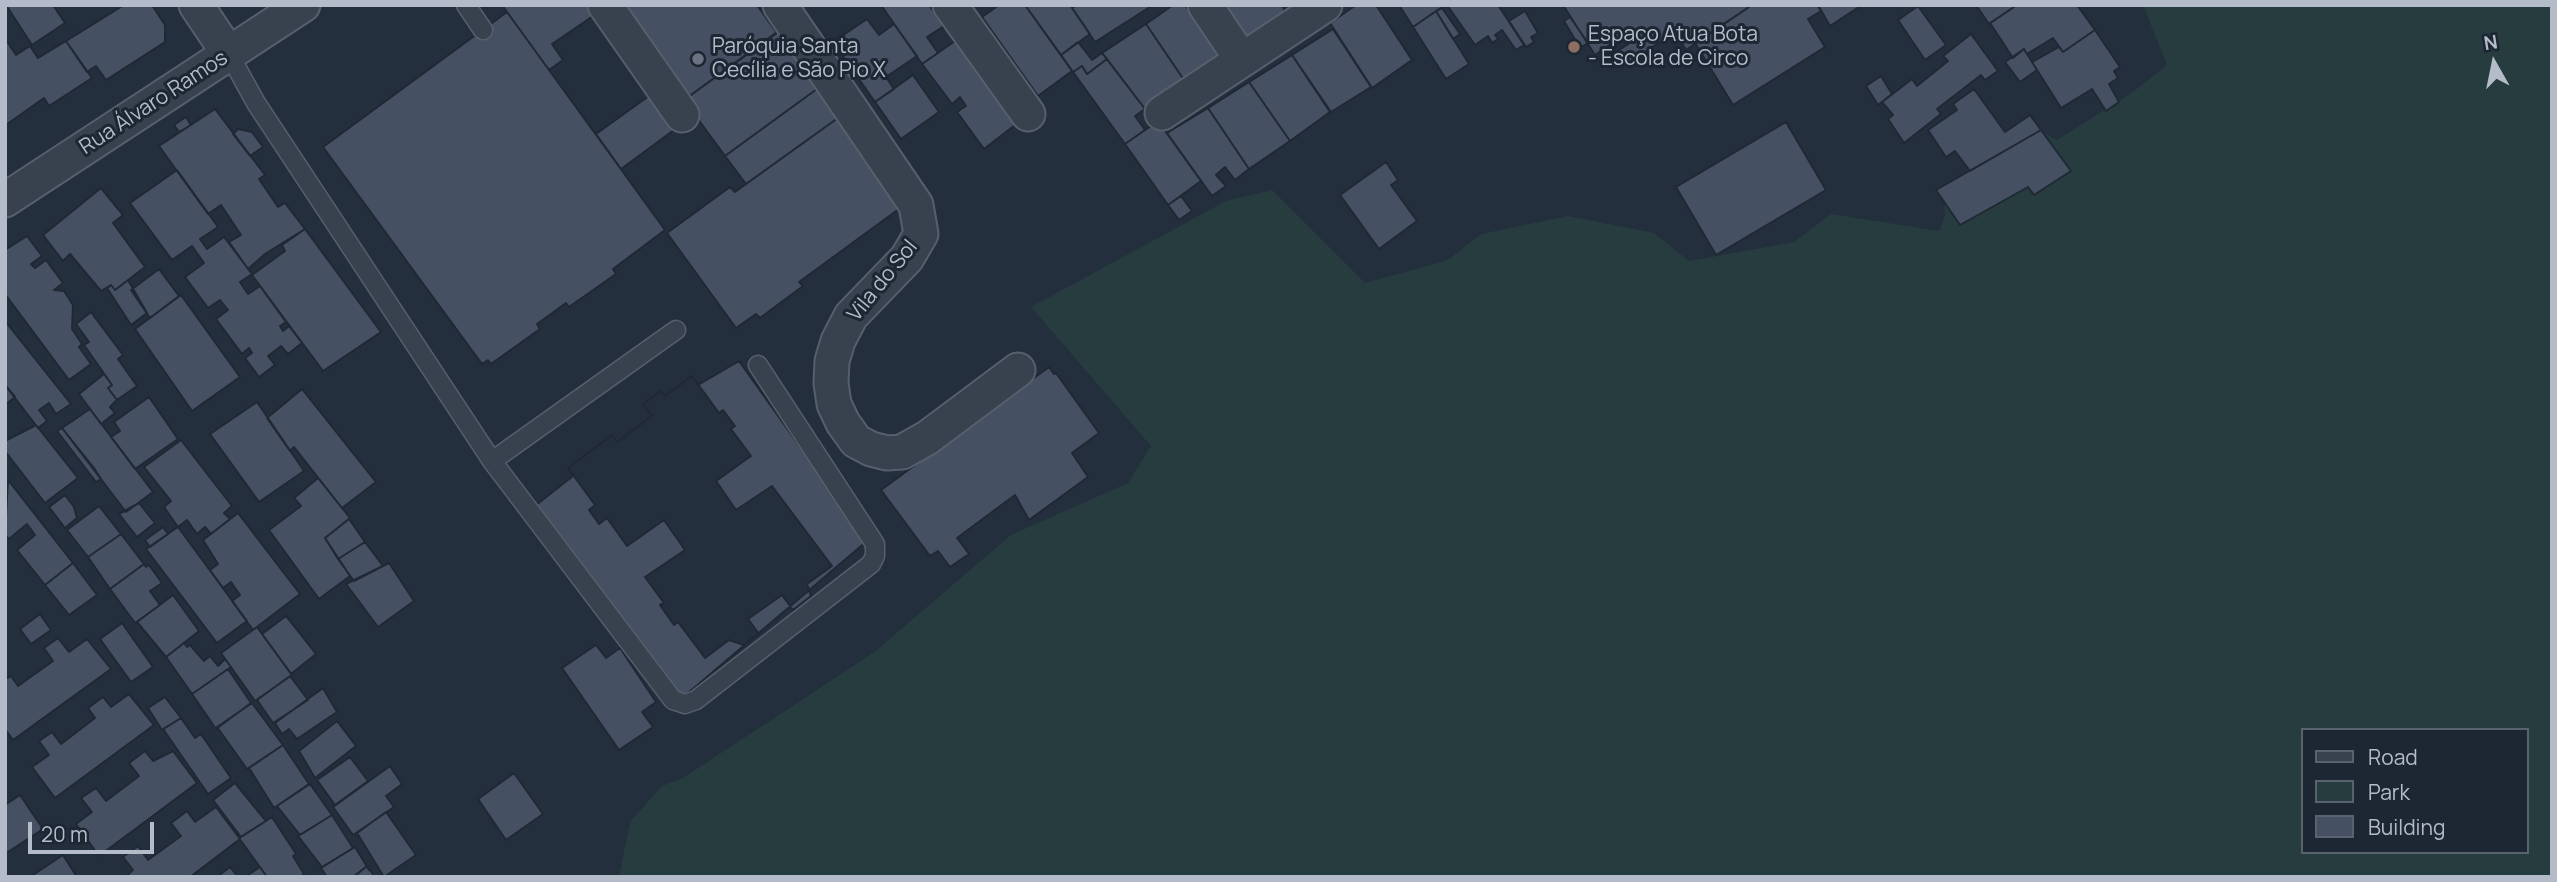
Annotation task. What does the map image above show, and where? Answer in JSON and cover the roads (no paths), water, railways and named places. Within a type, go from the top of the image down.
[{"type":"street","points":[[196,5],[229,54]]},
{"type":"street","name":"Rua Álvaro Ramos","points":[[5,200],[303,5]]},
{"type":"street","points":[[605,5],[682,115]]},
{"type":"street","name":"Vila do Sol","points":[[780,5],[916,205],[921,234],[907,258],[851,316],[838,341],[832,361],[831,383],[834,404],[843,423],[856,441],[871,449],[887,453],[902,452],[927,439],[1018,370]]},
{"type":"street","points":[[950,5],[1028,114]]},
{"type":"street","points":[[1205,5],[1242,60]]},
{"type":"street","points":[[1162,114],[1325,5]]},
{"type":"lane","points":[[466,5],[483,30]]},
{"type":"lane","points":[[229,54],[256,103],[492,461],[673,701],[685,704],[696,700],[872,564],[876,556],[875,544],[758,365]]},
{"type":"lane","points":[[492,461],[676,330]]},
{"type":"place","name":"Espaço Atua Bota - Escola de Circo","points":[[1574,47]]},
{"type":"place","name":"Paróquia Santa Cecília e São Pio X","points":[[698,59]]}]
